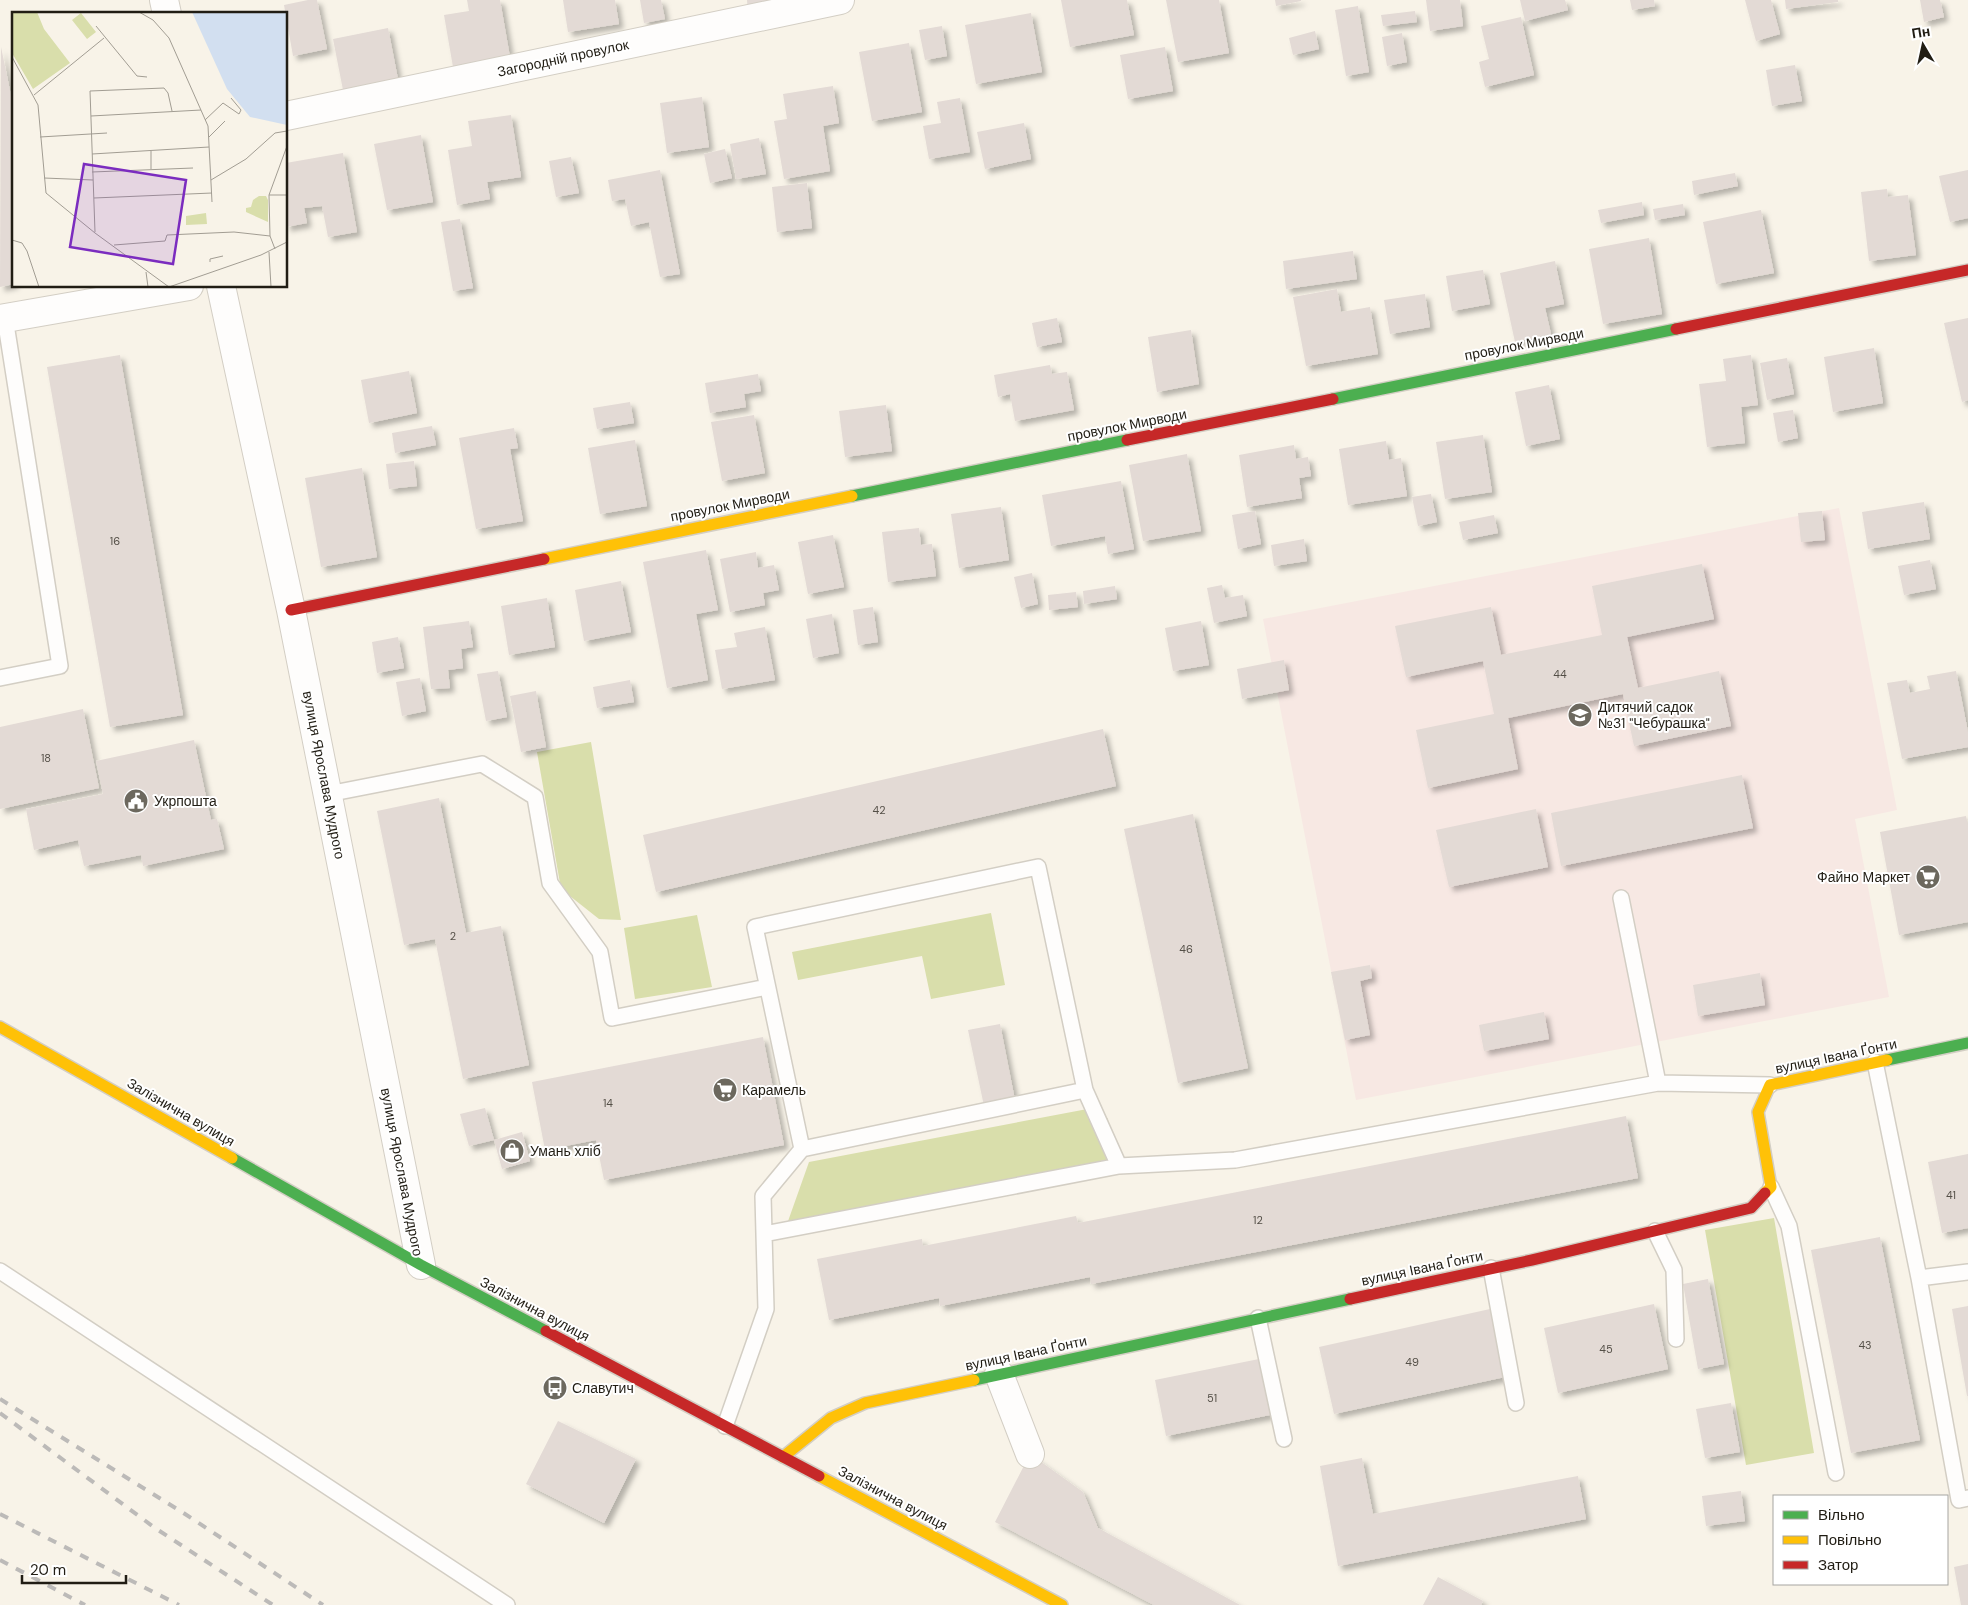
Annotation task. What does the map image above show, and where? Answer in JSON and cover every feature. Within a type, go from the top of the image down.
[{"type":"street","name":"Загородній провулок","points":[[288,116],[840,0]]},
{"type":"street","name":"провулок Мирводи","points":[[291,610],[1968,270]]},
{"type":"street","points":[[2,318],[177,288]]},
{"type":"street","name":"вулиця Ярослава Мудрого","points":[[220,288],[291,610],[421,1266]]},
{"type":"street","name":"Залізнична вулиця","points":[[0,1027],[421,1266],[1062,1605]]},
{"type":"street","name":"вулиця Івана Ґонти","points":[[783,1457],[831,1418],[865,1403],[1491,1268],[1751,1208],[1771,1187],[1758,1112],[1770,1085],[1968,1043]]},
{"type":"street","points":[[999,1374],[1030,1454]]},
{"type":"lane","points":[[0,678],[60,666],[2,318]]},
{"type":"lane","points":[[328,794],[482,764],[535,797],[550,883],[600,952],[612,1018],[767,987]]},
{"type":"lane","points":[[802,1150],[755,927],[1038,867],[1084,1090],[1119,1166]]},
{"type":"lane","points":[[1621,898],[1658,1083]]},
{"type":"lane","points":[[1875,1062],[1919,1278],[1959,1500],[1968,1498]]},
{"type":"lane","points":[[764,1234],[1119,1166],[1235,1160],[1658,1083],[1770,1085]]},
{"type":"lane","points":[[725,1426],[766,1309],[763,1196],[802,1150],[1084,1090]]},
{"type":"lane","points":[[1771,1187],[1789,1226],[1836,1473]]},
{"type":"lane","points":[[1655,1231],[1674,1270],[1676,1339]]},
{"type":"lane","points":[[1491,1268],[1516,1403]]},
{"type":"lane","points":[[0,1271],[507,1605]]},
{"type":"lane","points":[[1919,1278],[1968,1272]]},
{"type":"lane","points":[[1258,1318],[1284,1439]]},
{"type":"shaded area","name":"Дитячий садок №31 \"Чебурашка\"","points":[[1839,508],[1897,810],[1855,819],[1889,997],[1356,1100],[1263,619]]},
{"type":"green space","points":[[591,742],[621,920],[599,919],[561,889],[537,752]]},
{"type":"green space","points":[[991,913],[1005,985],[931,999],[922,956],[798,980],[792,952]]},
{"type":"green space","points":[[697,915],[712,987],[635,999],[624,928]]},
{"type":"green space","points":[[1098,1107],[1108,1119],[1112,1164],[787,1224],[809,1162]]},
{"type":"green space","points":[[1774,1218],[1814,1453],[1746,1465],[1705,1230]]},
{"type":"building","points":[[317,0],[327,49],[293,56],[288,28],[288,12],[285,12],[284,5]]},
{"type":"building","points":[[467,0],[500,0],[510,57],[453,67],[444,15],[469,11]]},
{"type":"building","points":[[563,0],[615,0],[619,24],[568,32]]},
{"type":"building","points":[[640,0],[661,0],[665,19],[644,23]]},
{"type":"building","points":[[747,0],[768,0],[770,10],[748,13]]},
{"type":"building","points":[[1061,0],[1127,0],[1134,35],[1070,47]]},
{"type":"building","points":[[1166,0],[1219,0],[1229,53],[1178,62]]},
{"type":"building","points":[[1275,0],[1301,0],[1301,1],[1276,6]]},
{"type":"building","points":[[1426,0],[1460,0],[1463,26],[1430,31]]},
{"type":"building","points":[[1520,0],[1565,0],[1568,10],[1525,21]]},
{"type":"building","points":[[1630,0],[1654,0],[1655,6],[1632,10]]},
{"type":"building","points":[[1745,0],[1771,0],[1780,34],[1756,41]]},
{"type":"building","points":[[1785,0],[1838,0],[1838,2],[1786,9]]},
{"type":"building","points":[[1920,0],[1940,0],[1944,17],[1924,22]]},
{"type":"building","points":[[1358,6],[1369,72],[1346,76],[1335,10]]},
{"type":"building","points":[[1415,11],[1417,22],[1383,26],[1381,15]]},
{"type":"building","points":[[1031,13],[1042,72],[976,84],[965,25]]},
{"type":"building","points":[[1521,17],[1534,75],[1485,87],[1479,62],[1489,59],[1481,26]]},
{"type":"building","points":[[942,26],[947,56],[925,60],[919,30]]},
{"type":"building","points":[[388,28],[398,79],[343,90],[333,39]]},
{"type":"building","points":[[1315,31],[1319,49],[1293,55],[1289,38]]},
{"type":"building","points":[[1402,33],[1407,62],[1387,66],[1382,37]]},
{"type":"building","points":[[909,43],[922,112],[872,121],[859,52]]},
{"type":"building","points":[[1,47],[12,100],[12,284],[0,287]]},
{"type":"building","points":[[1165,47],[1173,91],[1128,99],[1120,55]]},
{"type":"building","points":[[1795,65],[1802,101],[1772,106],[1766,70]]},
{"type":"building","points":[[833,86],[839,123],[823,126],[830,171],[784,179],[774,121],[787,119],[783,94]]},
{"type":"building","points":[[702,97],[709,147],[667,153],[660,103]]},
{"type":"building","points":[[960,98],[970,152],[929,159],[923,126],[941,123],[937,102]]},
{"type":"building","points":[[511,115],[521,177],[487,182],[490,199],[457,205],[448,150],[472,146],[468,121]]},
{"type":"building","points":[[1024,123],[1031,159],[985,169],[977,132]]},
{"type":"building","points":[[421,135],[433,202],[387,210],[374,144]]},
{"type":"building","points":[[759,138],[766,174],[736,179],[730,144]]},
{"type":"building","points":[[725,149],[732,178],[710,183],[704,154]]},
{"type":"building","points":[[343,153],[357,232],[328,237],[322,206],[304,208],[307,223],[288,227],[288,163]]},
{"type":"building","points":[[571,157],[579,193],[556,197],[549,161]]},
{"type":"building","points":[[660,170],[680,274],[660,277],[649,222],[631,226],[625,199],[612,201],[608,180]]},
{"type":"building","points":[[1968,170],[1968,218],[1950,222],[1939,176]]},
{"type":"building","points":[[1735,173],[1738,186],[1694,195],[1692,181]]},
{"type":"building","points":[[807,183],[812,228],[777,232],[772,187]]},
{"type":"building","points":[[1887,189],[1888,197],[1908,195],[1916,255],[1869,261],[1861,192]]},
{"type":"building","points":[[1642,202],[1644,215],[1601,223],[1598,210]]},
{"type":"building","points":[[1683,204],[1685,215],[1655,220],[1653,209]]},
{"type":"building","points":[[1761,210],[1774,273],[1716,284],[1703,222]]},
{"type":"building","points":[[460,219],[473,288],[453,291],[441,222]]},
{"type":"building","points":[[1649,238],[1662,314],[1603,324],[1589,249]]},
{"type":"building","points":[[1353,251],[1357,279],[1286,289],[1283,261]]},
{"type":"building","points":[[1555,261],[1564,304],[1545,308],[1551,334],[1515,342],[1500,273]]},
{"type":"building","points":[[1483,270],[1490,304],[1452,311],[1446,276]]},
{"type":"building","points":[[1337,289],[1341,312],[1370,307],[1378,354],[1306,366],[1293,297]]},
{"type":"building","points":[[1425,294],[1430,327],[1390,334],[1384,300]]},
{"type":"building","points":[[1057,318],[1062,342],[1037,347],[1032,323]]},
{"type":"building","points":[[1968,318],[1968,400],[1962,402],[1944,323]]},
{"type":"building","points":[[1191,330],[1199,384],[1157,392],[1148,337]]},
{"type":"building","points":[[1874,348],[1883,403],[1833,412],[1824,357]]},
{"type":"building","points":[[120,355],[183,715],[110,727],[47,367]]},
{"type":"building","points":[[1751,355],[1758,405],[1741,407],[1745,443],[1707,447],[1699,384],[1726,381],[1723,359]]},
{"type":"building","points":[[1787,358],[1794,394],[1767,400],[1760,363]]},
{"type":"building","points":[[1050,365],[1052,374],[1067,372],[1074,410],[1015,421],[1010,394],[998,397],[994,375]]},
{"type":"building","points":[[409,371],[417,413],[369,423],[361,380]]},
{"type":"building","points":[[758,374],[761,391],[744,394],[746,407],[710,413],[705,383]]},
{"type":"building","points":[[1549,385],[1560,439],[1526,446],[1515,392]]},
{"type":"building","points":[[630,402],[634,423],[597,429],[593,408]]},
{"type":"building","points":[[886,405],[892,451],[845,457],[839,411]]},
{"type":"building","points":[[1793,410],[1798,438],[1778,442],[1773,413]]},
{"type":"building","points":[[754,415],[765,473],[722,481],[711,422]]},
{"type":"building","points":[[432,426],[436,445],[395,453],[392,433]]},
{"type":"building","points":[[514,428],[518,448],[510,449],[523,521],[476,529],[459,438]]},
{"type":"building","points":[[1483,435],[1492,492],[1445,499],[1436,442]]},
{"type":"building","points":[[635,440],[647,506],[600,514],[588,448]]},
{"type":"building","points":[[1386,441],[1389,460],[1401,458],[1407,496],[1348,505],[1339,449]]},
{"type":"building","points":[[1294,445],[1296,459],[1308,457],[1311,476],[1299,478],[1302,498],[1247,507],[1239,455]]},
{"type":"building","points":[[1187,454],[1201,531],[1143,541],[1129,465]]},
{"type":"building","points":[[414,461],[417,486],[389,489],[386,464]]},
{"type":"building","points":[[362,468],[377,557],[321,567],[305,478]]},
{"type":"building","points":[[1121,481],[1134,549],[1108,554],[1105,536],[1051,546],[1042,495]]},
{"type":"building","points":[[1431,494],[1437,522],[1418,526],[1412,497]]},
{"type":"building","points":[[1924,502],[1930,539],[1868,549],[1862,512]]},
{"type":"building","points":[[1001,507],[1009,560],[959,568],[951,514]]},
{"type":"building","points":[[1255,511],[1261,544],[1238,549],[1232,515]]},
{"type":"building","points":[[1822,511],[1825,540],[1801,542],[1798,513]]},
{"type":"building","points":[[1494,515],[1498,533],[1463,540],[1459,522]]},
{"type":"building","points":[[919,528],[921,545],[932,544],[936,576],[888,582],[882,532]]},
{"type":"building","points":[[833,535],[844,587],[808,594],[798,542]]},
{"type":"building","points":[[1304,539],[1307,561],[1274,566],[1271,545]]},
{"type":"building","points":[[706,550],[718,610],[696,614],[708,680],[667,688],[643,562]]},
{"type":"building","points":[[756,552],[758,568],[774,565],[779,590],[763,593],[765,605],[730,612],[720,559]]},
{"type":"building","points":[[1930,560],[1936,589],[1904,595],[1898,566]]},
{"type":"building","points":[[1702,564],[1714,619],[1627,637],[1638,688],[1719,671],[1731,726],[1634,746],[1623,694],[1508,718],[1518,769],[1428,788],[1416,730],[1494,714],[1483,661],[1406,677],[1395,626],[1491,607],[1501,655],[1602,635],[1592,586]]},
{"type":"building","points":[[1032,573],[1038,604],[1021,608],[1014,577]]},
{"type":"building","points":[[621,581],[631,632],[584,641],[575,590]]},
{"type":"building","points":[[1222,585],[1225,598],[1243,595],[1247,616],[1214,623],[1207,588]]},
{"type":"building","points":[[1115,586],[1117,599],[1084,604],[1083,591]]},
{"type":"building","points":[[1076,592],[1078,607],[1049,610],[1048,595]]},
{"type":"building","points":[[547,598],[555,647],[509,655],[501,606]]},
{"type":"building","points":[[873,607],[878,642],[858,645],[853,610]]},
{"type":"building","points":[[832,614],[839,653],[813,658],[806,619]]},
{"type":"building","points":[[469,621],[473,647],[461,649],[463,668],[448,670],[450,688],[431,689],[423,627]]},
{"type":"building","points":[[1201,621],[1209,665],[1173,671],[1165,628]]},
{"type":"building","points":[[765,627],[775,680],[722,689],[715,650],[737,647],[734,633]]},
{"type":"building","points":[[398,637],[404,668],[377,673],[372,642]]},
{"type":"building","points":[[1284,660],[1289,690],[1242,699],[1237,669]]},
{"type":"building","points":[[498,671],[507,717],[486,721],[477,674]]},
{"type":"building","points":[[1956,671],[1968,732],[1968,747],[1902,759],[1887,683],[1907,680],[1910,693],[1930,689],[1927,676]]},
{"type":"building","points":[[420,678],[426,711],[402,716],[396,682]]},
{"type":"building","points":[[630,680],[634,702],[597,708],[593,687]]},
{"type":"building","points":[[536,691],[546,747],[521,752],[510,696]]},
{"type":"building","points":[[83,709],[99,788],[0,809],[0,727]]},
{"type":"building","points":[[1103,729],[1116,786],[656,892],[643,835]]},
{"type":"building","name":"Укрпошта","points":[[194,740],[211,820],[217,819],[224,849],[143,866],[141,855],[84,866],[78,840],[34,850],[26,809],[103,794],[96,761]]},
{"type":"building","points":[[1742,775],[1753,828],[1561,866],[1551,813]]},
{"type":"building","points":[[439,798],[466,933],[501,926],[529,1065],[463,1079],[435,939],[404,945],[377,811]]},
{"type":"building","points":[[1536,809],[1548,867],[1449,887],[1436,830]]},
{"type":"building","points":[[1193,814],[1248,1068],[1178,1083],[1124,829]]},
{"type":"building","name":"Файно Маркет","points":[[1966,816],[1968,825],[1968,922],[1899,935],[1880,832]]},
{"type":"building","points":[[1370,965],[1372,978],[1360,981],[1370,1035],[1345,1040],[1331,972]]},
{"type":"building","points":[[1760,973],[1765,1005],[1698,1016],[1693,985]]},
{"type":"building","points":[[1544,1012],[1549,1039],[1484,1051],[1479,1025]]},
{"type":"building","points":[[1000,1024],[1015,1100],[984,1106],[968,1030]]},
{"type":"building","points":[[763,1037],[784,1145],[604,1180],[596,1140],[545,1150],[532,1082]]},
{"type":"building","points":[[485,1108],[494,1140],[469,1146],[460,1114]]},
{"type":"building","points":[[1626,1116],[1638,1178],[1091,1284],[1090,1277],[940,1306],[939,1298],[829,1320],[817,1259],[922,1239],[923,1246],[1076,1216],[1078,1223]]},
{"type":"building","name":"Умань хліб","points":[[522,1132],[530,1161],[502,1169],[494,1140]]},
{"type":"building","points":[[1968,1154],[1968,1228],[1942,1233],[1928,1162]]},
{"type":"building","points":[[1880,1237],[1920,1440],[1851,1453],[1811,1250]]},
{"type":"building","points":[[1708,1279],[1724,1364],[1698,1369],[1683,1284]]},
{"type":"building","points":[[1654,1304],[1668,1369],[1558,1393],[1544,1328]]},
{"type":"building","points":[[1968,1306],[1968,1396],[1967,1396],[1952,1309]]},
{"type":"building","points":[[1490,1309],[1505,1377],[1334,1414],[1319,1347]]},
{"type":"building","points":[[1259,1359],[1270,1415],[1166,1436],[1155,1380]]},
{"type":"building","points":[[1731,1403],[1740,1452],[1705,1458],[1696,1409]]},
{"type":"building","points":[[558,1421],[636,1459],[604,1523],[526,1484]]},
{"type":"building","points":[[1030,1454],[1083,1492],[1098,1528],[1240,1605],[1154,1605],[995,1522]]},
{"type":"building","points":[[1362,1458],[1373,1514],[1578,1476],[1586,1519],[1338,1566],[1320,1466]]},
{"type":"building","points":[[1741,1491],[1745,1521],[1706,1526],[1702,1496]]},
{"type":"building","points":[[1968,1564],[1968,1605],[1961,1605],[1954,1567]]},
{"type":"building","points":[[1438,1577],[1483,1601],[1481,1605],[1423,1605]]},
{"type":"railway","points":[[0,1399],[182,1512],[323,1605]]},
{"type":"railway","points":[[0,1413],[155,1528],[273,1605]]},
{"type":"railway","points":[[0,1514],[179,1605]]},
{"type":"railway","points":[[0,1560],[85,1605]]},
{"type":"traffic: fast","points":[[1333,399],[1676,329]]},
{"type":"traffic: fast","points":[[852,496],[1127,440]]},
{"type":"traffic: fast","points":[[1887,1060],[1968,1043]]},
{"type":"traffic: fast","points":[[232,1158],[421,1265],[546,1331]]},
{"type":"traffic: fast","points":[[974,1380],[1350,1299]]},
{"type":"traffic: slow","points":[[544,559],[852,496]]},
{"type":"traffic: slow","points":[[0,1027],[232,1158]]},
{"type":"traffic: slow","points":[[1765,1193],[1771,1187],[1758,1112],[1770,1085],[1887,1060]]},
{"type":"traffic: slow","points":[[783,1457],[831,1418],[865,1403],[974,1380]]},
{"type":"traffic: slow","points":[[819,1476],[1062,1605]]},
{"type":"traffic: jam","points":[[1676,329],[1968,270]]},
{"type":"traffic: jam","points":[[1127,440],[1333,399]]},
{"type":"traffic: jam","points":[[291,610],[544,559]]},
{"type":"traffic: jam","points":[[1350,1299],[1532,1260],[1751,1208],[1765,1193]]},
{"type":"traffic: jam","points":[[546,1331],[819,1476]]},
{"type":"place","name":"Дитячий садок №31 \"Чебурашка\"","points":[[1580,715]]},
{"type":"place","name":"Укрпошта","points":[[136,801]]},
{"type":"place","name":"Файно Маркет","points":[[1928,877]]},
{"type":"place","name":"Карамель","points":[[725,1090]]},
{"type":"place","name":"Умань хліб","points":[[512,1151]]},
{"type":"place","name":"Славутич","points":[[555,1388]]}]
